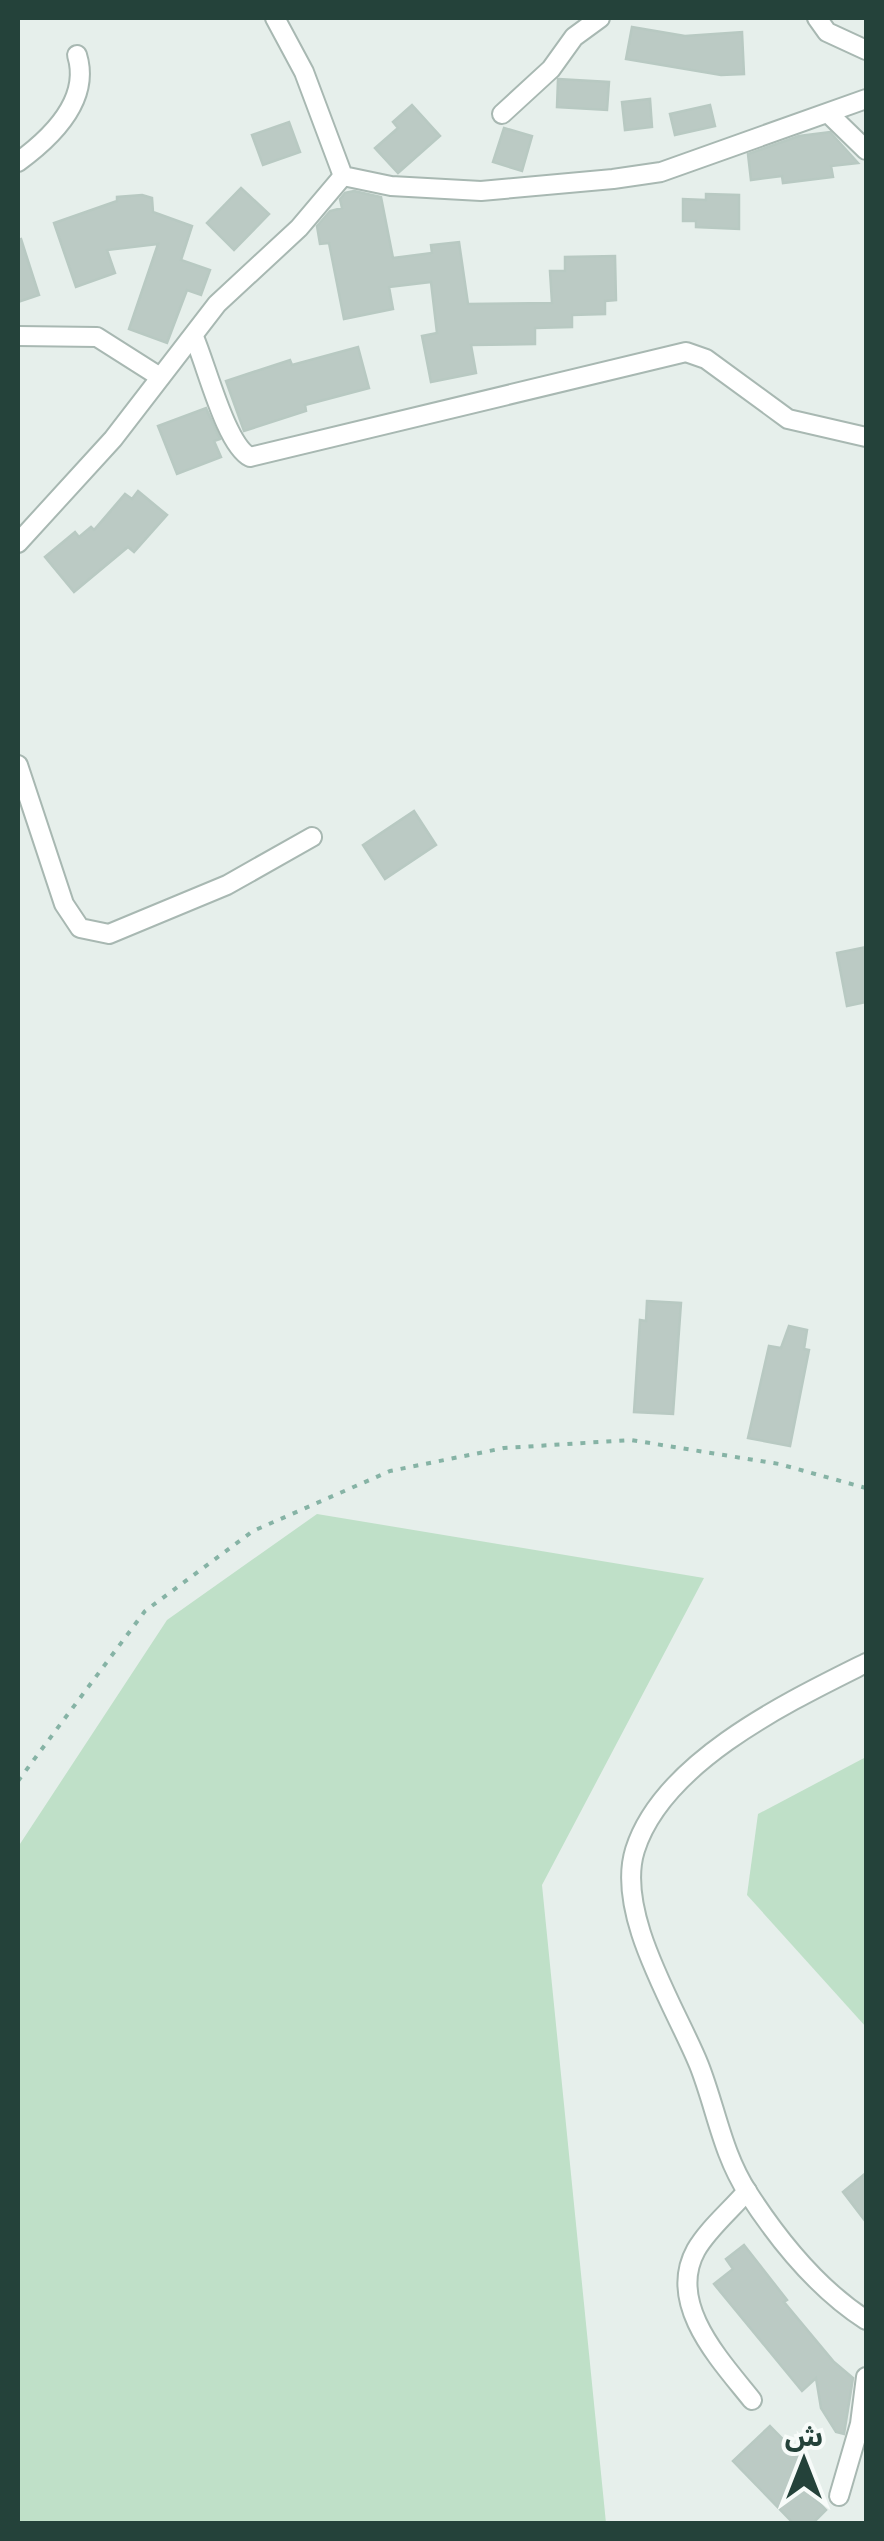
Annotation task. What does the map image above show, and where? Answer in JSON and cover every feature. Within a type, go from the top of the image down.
[{"type":"street","points":[[276,18],[304,72],[344,176]]},
{"type":"street","points":[[502,114],[551,69],[574,37],[600,18]]},
{"type":"street","points":[[818,18],[827,32],[866,50]]},
{"type":"street","points":[[18,162],[53,132],[75,98],[81,68],[76,55]]},
{"type":"street","points":[[344,176],[391,186],[481,191],[612,180],[661,172],[866,99]]},
{"type":"street","points":[[830,114],[866,150]]},
{"type":"street","points":[[18,543],[87,470],[216,304],[300,228],[344,176]]},
{"type":"street","points":[[18,336],[97,337],[160,377]]},
{"type":"street","points":[[194,337],[234,447],[250,457],[686,352],[706,359],[788,419],[866,437]]},
{"type":"street","points":[[18,764],[64,904],[80,928],[109,934],[227,885],[312,837]]},
{"type":"street","points":[[866,1663],[779,1706],[698,1764],[650,1820],[635,1850],[632,1874],[641,1929],[700,2067],[730,2162],[747,2192],[835,2299],[866,2320]]},
{"type":"street","points":[[747,2192],[695,2252],[686,2294],[712,2349],[752,2400]]},
{"type":"street","points":[[839,2496],[857,2434],[866,2377]]},
{"type":"path","points":[[18,1781],[145,1611],[253,1531],[390,1471],[504,1448],[631,1440],[780,1464],[866,1488]]},
{"type":"green space","points":[[317,1514],[704,1578],[542,1885],[606,2523],[18,2523],[18,1847],[167,1620]]},
{"type":"green space","points":[[866,1757],[866,2027],[747,1895],[758,1814]]},
{"type":"building","points":[[632,27],[685,36],[742,32],[744,74],[721,75],[626,59]]},
{"type":"building","points":[[558,79],[609,82],[607,110],[557,107]]},
{"type":"building","points":[[650,99],[652,127],[625,130],[622,102]]},
{"type":"building","points":[[412,105],[440,136],[398,173],[375,148],[398,128],[393,122]]},
{"type":"building","points":[[710,105],[715,126],[675,135],[670,114]]},
{"type":"building","points":[[289,122],[300,152],[263,165],[252,135]]},
{"type":"building","points":[[504,128],[532,136],[522,171],[493,162]]},
{"type":"building","points":[[830,132],[858,163],[831,166],[833,177],[783,183],[782,176],[751,180],[748,154],[799,136]]},
{"type":"building","points":[[241,188],[269,214],[234,250],[207,223]]},
{"type":"building","points":[[345,193],[381,197],[393,258],[432,253],[431,245],[459,242],[468,304],[552,303],[550,271],[565,271],[565,257],[615,256],[616,300],[605,301],[605,314],[572,315],[572,327],[535,328],[535,344],[471,345],[476,373],[431,382],[422,336],[437,333],[431,282],[389,287],[393,309],[344,319],[329,243],[320,244],[317,226],[330,211],[342,208],[340,199]]},
{"type":"building","points":[[706,194],[739,195],[739,229],[696,227],[696,221],[683,221],[683,199],[706,200]]},
{"type":"building","points":[[117,197],[152,198],[153,212],[192,226],[181,260],[210,270],[201,295],[187,290],[167,343],[129,329],[158,244],[107,250],[115,273],[76,287],[54,223],[117,201]]},
{"type":"building","points":[[21,239],[39,295],[18,302],[18,240]]},
{"type":"building","points":[[358,347],[369,388],[305,405],[306,411],[244,431],[226,381],[290,360],[292,365]]},
{"type":"building","points":[[206,408],[220,439],[214,441],[221,457],[177,474],[158,426]]},
{"type":"building","points":[[138,491],[167,515],[134,552],[128,547],[74,592],[45,557],[75,532],[79,537],[91,527],[94,530],[125,494],[132,499]]},
{"type":"building","points":[[414,811],[436,845],[385,879],[363,845]]},
{"type":"building","points":[[866,947],[866,1002],[847,1006],[837,953]]},
{"type":"building","points":[[647,1301],[681,1303],[673,1414],[634,1412],[640,1320],[646,1321]]},
{"type":"building","points":[[789,1326],[807,1330],[804,1349],[809,1350],[790,1446],[748,1438],[769,1346],[781,1348]]},
{"type":"building","points":[[866,2173],[866,2222],[843,2192]]},
{"type":"building","points":[[744,2245],[787,2300],[784,2302],[834,2362],[853,2378],[844,2434],[836,2432],[821,2408],[816,2378],[802,2391],[714,2284],[733,2269],[726,2259]]},
{"type":"building","points":[[770,2426],[810,2467],[796,2479],[826,2510],[812,2524],[794,2524],[733,2461]]}]
